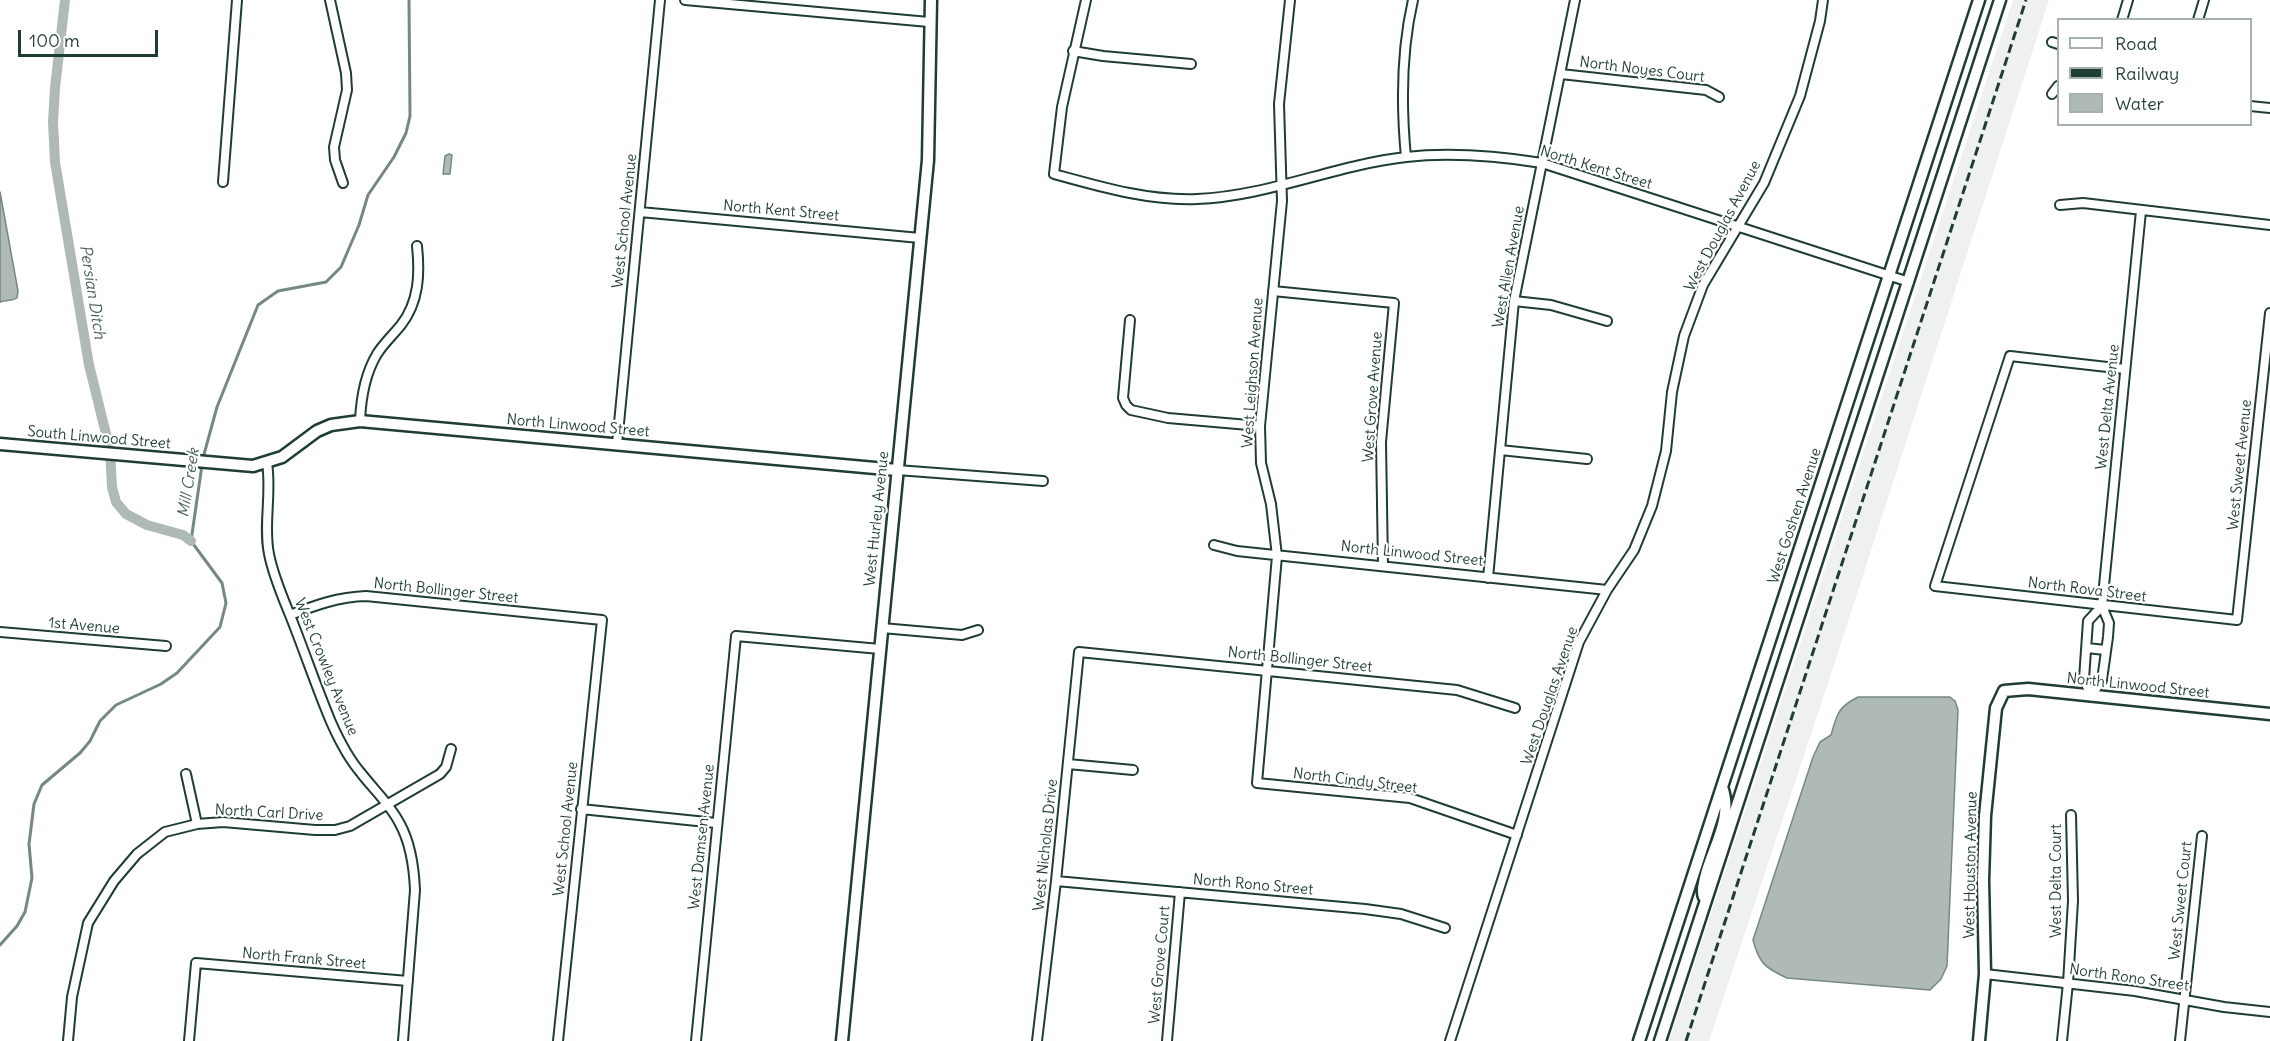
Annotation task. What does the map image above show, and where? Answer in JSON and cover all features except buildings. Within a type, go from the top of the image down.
[{"type":"street","points":[[223,182],[237,0]]},
{"type":"street","points":[[330,0],[346,73],[345,100],[334,147],[335,160],[343,183]]},
{"type":"street","name":"West School Avenue","points":[[617,444],[660,0]]},
{"type":"street","points":[[686,0],[929,22]]},
{"type":"street","name":"West Hurley Avenue","points":[[842,1041],[928,160],[931,0]]},
{"type":"street","points":[[1086,0],[1073,51],[1191,64]]},
{"type":"street","name":"West Leighson Avenue","points":[[1257,783],[1278,556],[1271,504],[1261,463],[1260,426],[1282,186],[1279,104],[1290,0]]},
{"type":"street","points":[[1406,157],[1401,114],[1403,65],[1413,0]]},
{"type":"street","name":"West Allen Avenue","points":[[1488,578],[1514,301],[1575,0]]},
{"type":"street","name":"West Douglas Avenue","points":[[1450,1041],[1579,642],[1607,590],[1634,550],[1652,506],[1666,451],[1672,392],[1684,336],[1703,285],[1764,183],[1800,96],[1820,21],[1823,0]]},
{"type":"street","name":"West Goshen Avenue","points":[[1639,1041],[1979,0]]},
{"type":"street","points":[[1660,1041],[2000,0]]},
{"type":"street","points":[[2123,18],[2128,0]]},
{"type":"street","points":[[2199,18],[2204,0]]},
{"type":"street","name":"North Kent Street","points":[[1073,51],[1062,107],[1054,174],[1121,192],[1159,198],[1197,199],[1268,190],[1372,163],[1406,157],[1464,155],[1502,157],[1542,163],[1909,282]]},
{"type":"street","name":"North Noyes Court","points":[[1561,74],[1706,90],[1719,97]]},
{"type":"street","points":[[2052,94],[2057,87]]},
{"type":"street","points":[[2252,106],[2270,108]]},
{"type":"street","points":[[2060,205],[2083,202],[2141,211],[2270,225]]},
{"type":"street","name":"West Delta Avenue","points":[[2091,696],[2102,680],[2109,623],[2102,606],[2141,211]]},
{"type":"street","name":"North Kent Street","points":[[639,212],[920,238]]},
{"type":"street","points":[[360,420],[368,372],[377,353],[401,326],[416,296],[419,278],[417,246]]},
{"type":"street","name":"West Grove Avenue","points":[[1273,291],[1394,303],[1381,442],[1383,565]]},
{"type":"street","points":[[1514,301],[1551,305],[1607,321]]},
{"type":"street","name":"West Sweet Avenue","points":[[2237,620],[2270,313]]},
{"type":"street","points":[[1130,320],[1124,398],[1131,410],[1168,418],[1260,426]]},
{"type":"street","name":"North Rova Street","points":[[2125,369],[2010,356],[1935,585],[2237,620]]},
{"type":"street","name":"North Linwood Street","points":[[267,463],[282,457],[317,431],[331,425],[360,420],[897,470]]},
{"type":"street","name":"South Linwood Street","points":[[0,444],[190,462],[254,466],[267,463]]},
{"type":"street","points":[[1500,450],[1587,459]]},
{"type":"street","name":"West Crowley Avenue","points":[[267,463],[270,480],[267,534],[269,554],[290,615],[331,722],[345,751],[360,773],[388,805],[409,845],[414,867],[415,917],[403,1041]]},
{"type":"street","points":[[897,470],[1043,481]]},
{"type":"street","name":"North Linwood Street","points":[[1214,544],[1237,551],[1278,556],[1383,565],[1607,590]]},
{"type":"street","name":"North Bollinger Street","points":[[290,615],[328,600],[344,596],[366,596],[602,620]]},
{"type":"street","name":"West Delta Avenue","points":[[2091,696],[2084,679],[2088,621],[2102,606]]},
{"type":"street","name":"West School Avenue","points":[[558,1041],[602,620]]},
{"type":"street","points":[[882,628],[962,635],[978,630]]},
{"type":"street","name":"1st Avenue","points":[[0,632],[166,646]]},
{"type":"street","name":"West Damsen Avenue","points":[[696,1041],[736,636],[880,649]]},
{"type":"street","points":[[2087,648],[2105,650]]},
{"type":"street","name":"North Bollinger Street","points":[[1079,652],[1457,690],[1515,708]]},
{"type":"street","name":"West Nicholas Drive","points":[[1037,1041],[1079,652]]},
{"type":"street","name":"North Linwood Street","points":[[2004,691],[2028,689],[2270,714]]},
{"type":"street","name":"West Houston Avenue","points":[[1979,1041],[1985,974],[1983,880],[1985,816],[1996,708],[2004,691]]},
{"type":"street","name":"North Carl Drive","points":[[68,1041],[72,997],[88,923],[114,881],[137,854],[165,832],[197,824],[223,822],[315,830],[334,830],[350,826],[440,774],[446,767],[452,749]]},
{"type":"street","points":[[1068,764],[1133,770]]},
{"type":"street","name":"North Carl Drive","points":[[186,774],[197,824]]},
{"type":"street","name":"North Cindy Street","points":[[1257,783],[1410,798],[1517,835]]},
{"type":"street","points":[[1706,903],[1702,892],[1725,818],[1727,799],[1722,787]]},
{"type":"street","points":[[581,809],[716,823]]},
{"type":"street","name":"West Delta Court","points":[[2068,983],[2073,901],[2071,815]]},
{"type":"street","name":"West Sweet Court","points":[[2180,1041],[2202,836]]},
{"type":"street","name":"North Rono Street","points":[[1056,881],[1401,914],[1445,928]]},
{"type":"street","name":"West Grove Court","points":[[1167,1041],[1180,892]]},
{"type":"street","name":"North Frank Street","points":[[189,1041],[196,963],[408,981]]},
{"type":"street","name":"North Rono Street","points":[[1985,974],[2068,983],[2270,1012]]},
{"type":"street","points":[[2062,1041],[2068,983]]},
{"type":"shaded area","points":[[2013,0],[2049,0],[1834,665],[1709,1041],[1669,1041]]},
{"type":"water","points":[[452,155],[450,174],[443,174],[445,156]]},
{"type":"water","points":[[0,192],[18,291],[17,298],[0,302]]},
{"type":"water","points":[[1858,697],[1950,697],[1955,701],[1958,710],[1947,966],[1941,979],[1930,990],[1787,978],[1764,964],[1753,940],[1813,757],[1820,742],[1831,735],[1842,708]]},
{"type":"waterway","name":"Persian Ditch","points":[[65,0],[55,88],[53,122],[55,162],[89,365],[110,450],[112,487],[116,502],[126,514],[147,525],[183,535],[191,541]]},
{"type":"waterway","name":"Mill Creek","points":[[203,458],[217,407],[258,305],[278,291],[326,282],[341,267],[359,225],[368,195],[394,157],[406,133],[410,116],[409,0]]},
{"type":"waterway","name":"Mill Creek","points":[[0,945],[17,926],[25,912],[32,878],[29,844],[34,804],[42,785],[80,753],[90,741],[100,721],[116,705],[161,684],[177,673],[220,627],[226,603],[222,583],[191,541],[202,465]]},
{"type":"railway","points":[[1686,1041],[2026,0]]}]
